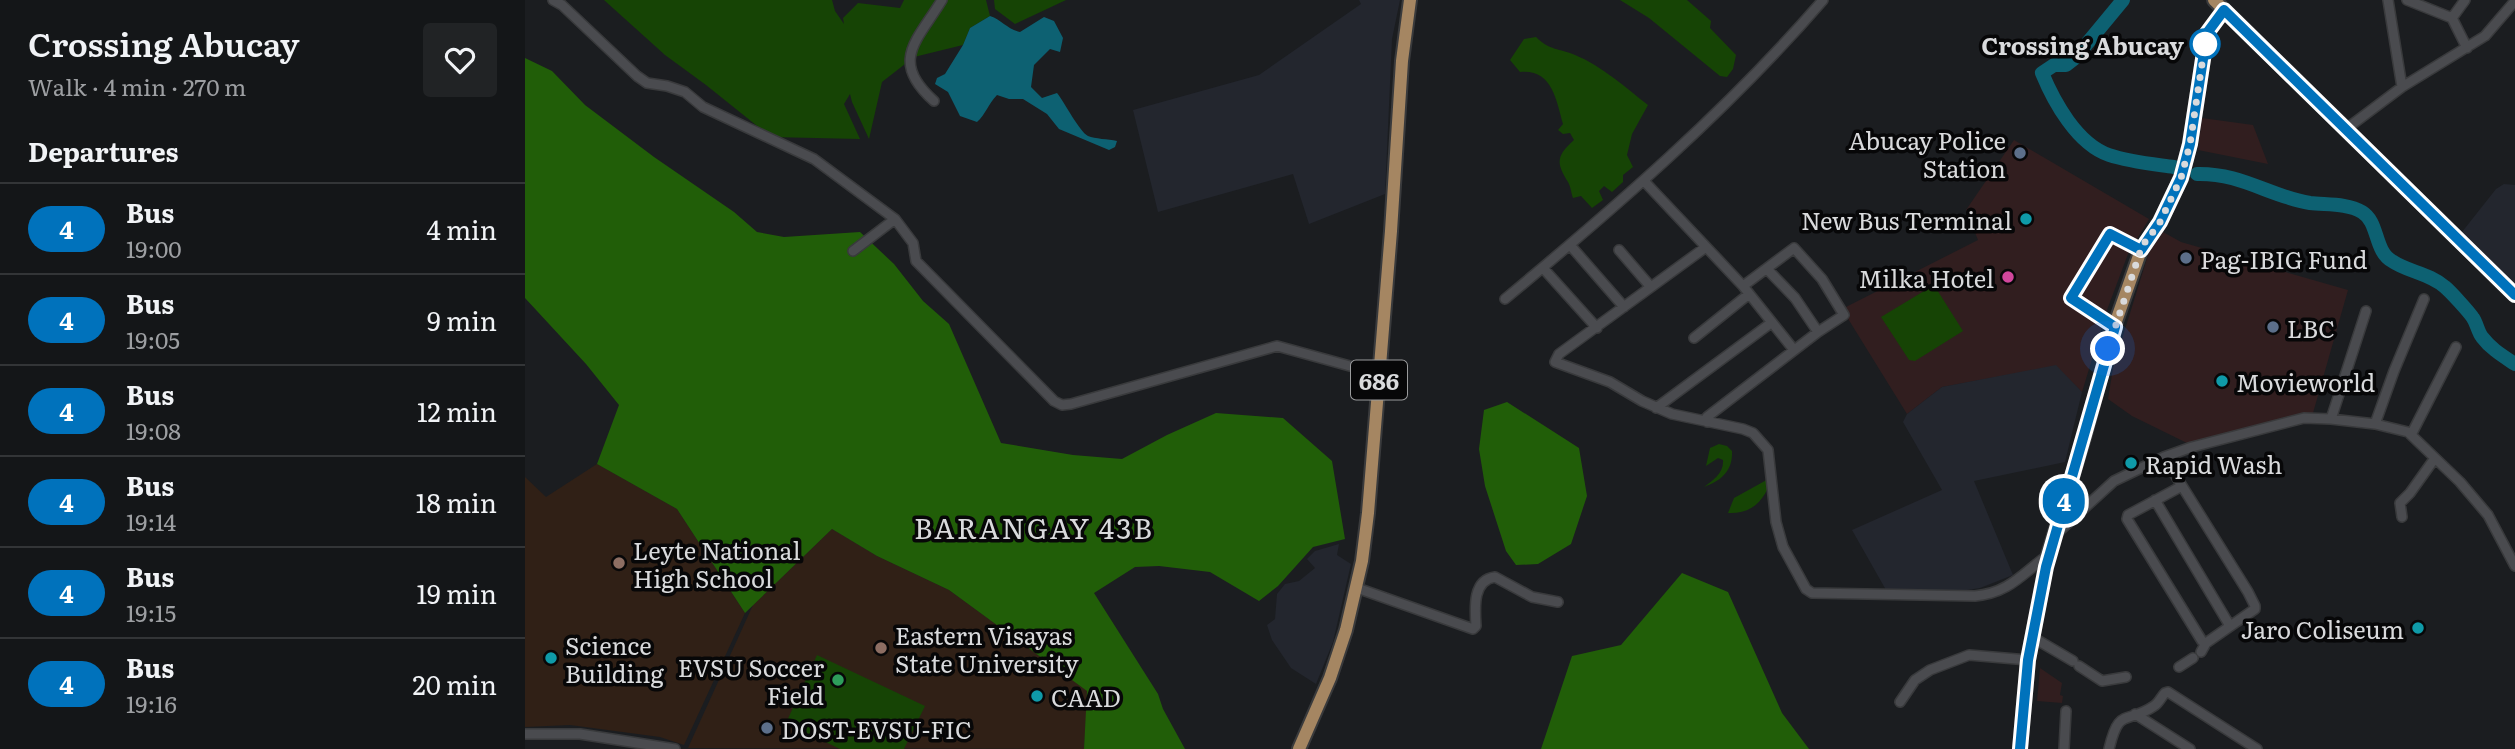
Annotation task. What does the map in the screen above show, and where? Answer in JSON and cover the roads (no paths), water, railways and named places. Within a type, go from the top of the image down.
[{"type":"main road","name":"686","points":[[1299,749],[1330,678],[1357,588],[1368,513],[1402,61],[1411,0]]},
{"type":"main road","points":[[2214,0],[2228,5],[2346,129],[2515,295]]},
{"type":"main road","points":[[2020,749],[2028,660],[2048,555],[2115,327],[2141,250],[2160,222],[2181,178],[2190,144],[2207,33],[2228,5]]},
{"type":"street","points":[[553,0],[647,83],[685,92],[703,107],[777,144],[814,159],[895,219],[913,243],[916,261],[1054,401],[1062,405],[1099,398],[1277,346],[1379,374]]},
{"type":"street","points":[[934,101],[918,87],[909,71],[911,51],[942,0]]},
{"type":"street","points":[[1505,299],[1644,181],[1734,96],[1823,0]]},
{"type":"street","points":[[2388,0],[2402,87]]},
{"type":"street","points":[[2407,0],[2421,3],[2452,18],[2467,48]]},
{"type":"street","points":[[2452,18],[2465,0]]},
{"type":"street","points":[[2346,129],[2402,87],[2485,36],[2515,1]]},
{"type":"street","points":[[1644,181],[1746,290],[1794,351]]},
{"type":"street","points":[[853,251],[895,219]]},
{"type":"street","points":[[1570,245],[1624,307]]},
{"type":"street","points":[[1706,247],[1559,354],[1555,362],[1610,382],[1672,414],[1753,433],[1766,446],[1776,522],[1783,547],[1806,589],[1812,593],[1962,596],[1992,594],[2006,589],[2048,555]]},
{"type":"street","points":[[1694,338],[1794,248],[1822,279],[1844,315],[1707,417],[1707,422]]},
{"type":"street","points":[[1619,250],[1650,286]]},
{"type":"street","points":[[1543,268],[1598,328]]},
{"type":"street","points":[[1767,270],[1795,298],[1818,332]]},
{"type":"street","points":[[2375,424],[2393,371],[2424,299]]},
{"type":"street","points":[[2330,419],[2366,311]]},
{"type":"street","points":[[1656,408],[1771,323]]},
{"type":"street","points":[[2411,435],[2456,347]]},
{"type":"street","points":[[2054,536],[2114,481],[2164,457],[2192,447],[2304,418],[2330,419],[2375,424],[2411,435],[2460,482],[2488,515],[2515,566]]},
{"type":"street","points":[[2164,457],[2255,606],[2255,610],[2206,643],[2197,655],[2179,667]]},
{"type":"street","points":[[2402,517],[2400,503],[2435,458]]},
{"type":"street","points":[[2182,485],[2128,515],[2127,519],[2201,641],[2206,643]]},
{"type":"street","points":[[2155,500],[2230,626]]},
{"type":"street","points":[[1357,588],[1473,629],[1476,626],[1477,592],[1490,577],[1495,577],[1532,597],[1558,602]]},
{"type":"street","points":[[2032,637],[2102,681],[2126,677]]},
{"type":"street","points":[[1900,702],[1915,680],[1930,670],[1969,655],[2028,660]]},
{"type":"street","points":[[2120,749],[2110,746],[2113,730],[2120,721],[2156,705],[2165,692],[2168,692],[2257,749]]},
{"type":"street","points":[[2064,749],[2066,711]]},
{"type":"street","points":[[2135,714],[2190,749]]},
{"type":"street","points":[[525,734],[580,734],[675,749]]},
{"type":"water","points":[[990,16],[1020,32],[1044,17],[1054,21],[1063,38],[1060,52],[1050,49],[1034,65],[1031,87],[1042,98],[1057,93],[1084,133],[1091,137],[1117,141],[1115,147],[1109,150],[1059,129],[1047,114],[1023,99],[1009,99],[997,95],[977,122],[960,116],[948,92],[935,84],[937,78],[945,74],[970,28]]},
{"type":"waterway","points":[[2123,0],[2075,58],[2066,65],[2054,65],[2042,73],[2068,121],[2097,150],[2125,159],[2174,167]]},
{"type":"waterway","points":[[2197,174],[2228,177],[2295,200],[2343,206],[2362,212],[2371,222],[2386,256],[2398,265],[2445,287],[2471,315],[2486,341],[2515,364]]},
{"type":"place","name":"Crossing Abucay","points":[[2205,44]]},
{"type":"place","name":"Abucay Police Station","points":[[2020,153]]},
{"type":"place","name":"New Bus Terminal","points":[[2026,219]]},
{"type":"place","name":"Pag-IBIG Fund","points":[[2186,258]]},
{"type":"place","name":"Milka Hotel","points":[[2008,277]]},
{"type":"place","name":"LBC","points":[[2273,327]]},
{"type":"place","name":"Movieworld","points":[[2222,381]]},
{"type":"place","name":"Rapid Wash","points":[[2131,463]]},
{"type":"place","name":"Leyte National High School","points":[[619,563]]},
{"type":"place","name":"Jaro Coliseum","points":[[2418,628]]},
{"type":"place","name":"Eastern Visayas State University","points":[[881,648]]},
{"type":"place","name":"Science Building","points":[[551,658]]},
{"type":"place","name":"EVSU Soccer Field","points":[[838,680]]},
{"type":"place","name":"CAAD","points":[[1037,696]]},
{"type":"place","name":"DOST-EVSU-FIC","points":[[767,728]]},
{"type":"district","name":"BARANGAY 43B","points":[[1034,527]]}]
